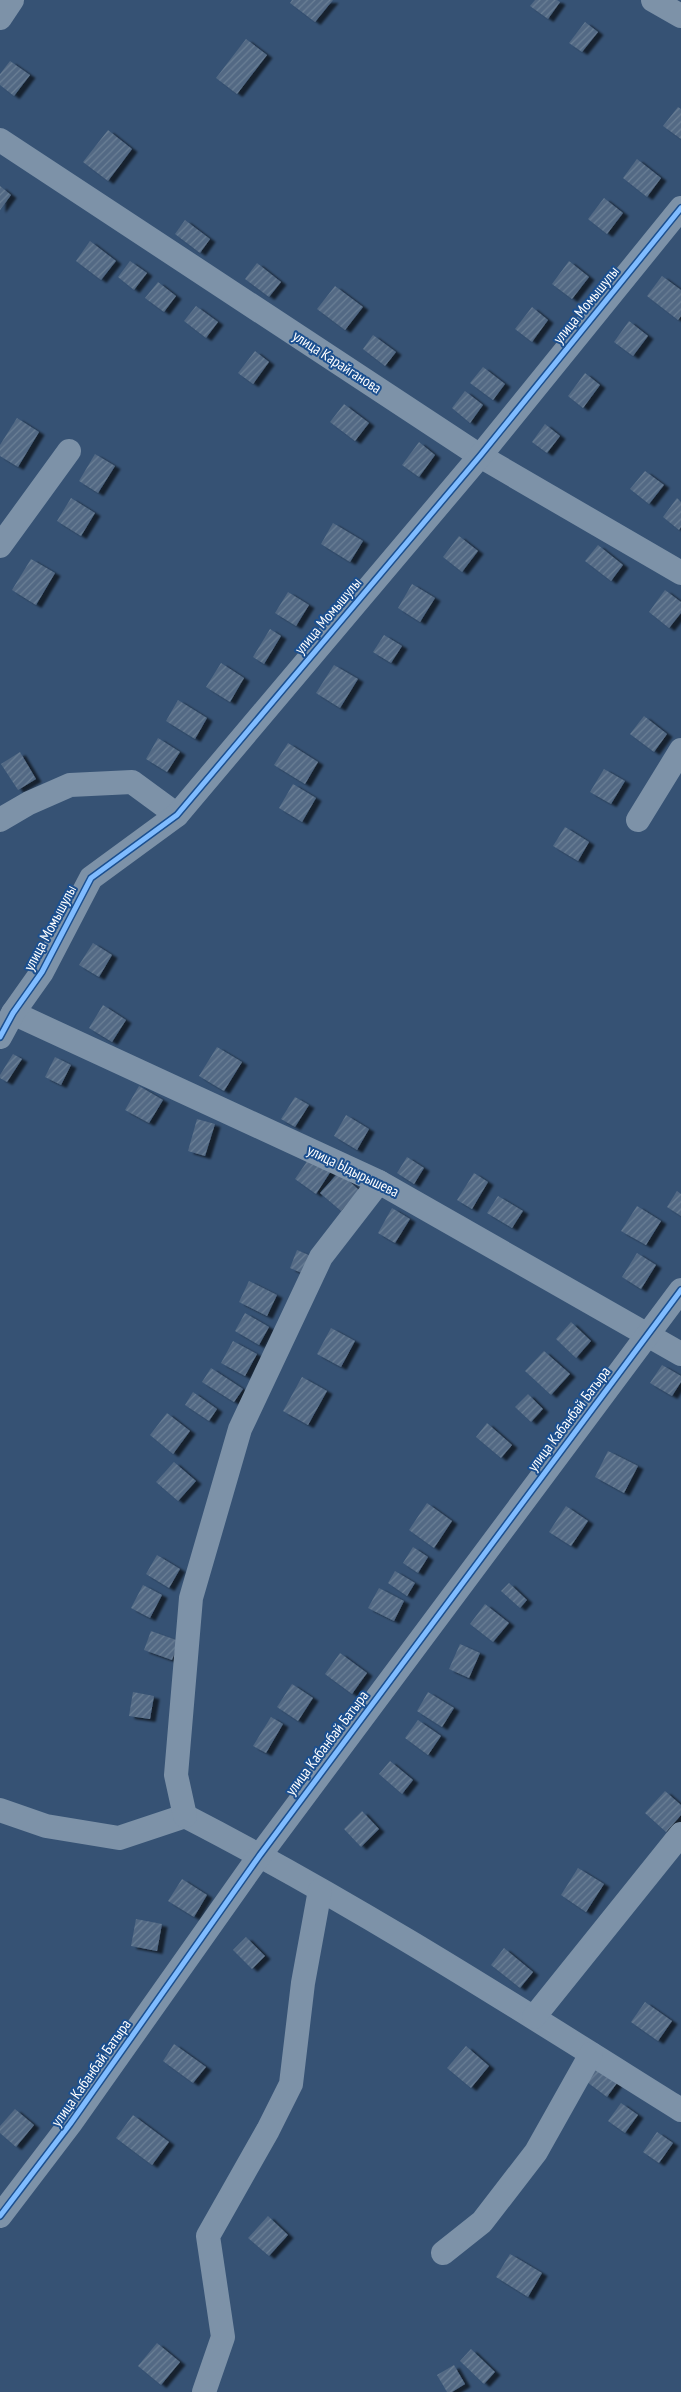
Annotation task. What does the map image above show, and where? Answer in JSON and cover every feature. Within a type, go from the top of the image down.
[{"type":"street","points":[[0,18],[12,0]]},
{"type":"street","points":[[653,0],[681,16]]},
{"type":"street","name":"улица Карайганова","points":[[0,140],[480,456],[681,573]]},
{"type":"street","name":"улица Момышулы","points":[[0,1037],[13,1012],[42,972],[90,878],[177,814],[480,456],[681,208]]},
{"type":"street","points":[[0,546],[69,451]]},
{"type":"street","points":[[638,820],[681,750]]},
{"type":"street","points":[[0,820],[29,803],[70,784],[132,782],[177,814]]},
{"type":"street","name":"улица Ыдырышева","points":[[13,1012],[379,1182],[681,1354]]},
{"type":"street","points":[[185,1816],[176,1775],[191,1598],[240,1429],[321,1258],[379,1182]]},
{"type":"street","name":"улица Кабанбай Батыра","points":[[0,2216],[70,2124],[260,1855],[681,1290]]},
{"type":"street","points":[[0,1810],[46,1826],[119,1838],[185,1816],[260,1855],[320,1890],[534,2017],[681,2110]]},
{"type":"street","points":[[534,2017],[681,1834]]},
{"type":"street","points":[[204,2392],[223,2337],[208,2236],[268,2130],[291,2084],[303,1983],[320,1890]]},
{"type":"street","points":[[443,2253],[482,2222],[536,2152],[591,2054]]},
{"type":"building","points":[[292,0],[333,0],[315,22],[290,3]]},
{"type":"building","points":[[535,0],[557,0],[560,2],[548,19],[530,6]]},
{"type":"building","points":[[585,22],[598,32],[582,52],[569,43]]},
{"type":"building","points":[[246,39],[267,55],[237,94],[216,78]]},
{"type":"building","points":[[10,61],[30,75],[14,96],[0,85],[0,74]]},
{"type":"building","points":[[678,107],[681,109],[681,139],[663,126]]},
{"type":"building","points":[[108,130],[132,149],[108,181],[83,162]]},
{"type":"building","points":[[637,159],[661,178],[647,197],[623,178]]},
{"type":"building","points":[[0,186],[11,195],[0,210]]},
{"type":"building","points":[[604,198],[623,213],[607,234],[588,219]]},
{"type":"building","points":[[185,220],[210,239],[200,253],[175,234]]},
{"type":"building","points":[[90,241],[116,261],[101,280],[76,261]]},
{"type":"building","points":[[130,261],[147,273],[134,290],[118,277]]},
{"type":"building","points":[[569,261],[589,277],[572,299],[552,284]]},
{"type":"building","points":[[257,263],[281,282],[269,297],[245,279]]},
{"type":"building","points":[[662,276],[681,290],[681,316],[678,320],[647,296]]},
{"type":"building","points":[[158,282],[176,296],[164,312],[145,298]]},
{"type":"building","points":[[335,286],[363,307],[345,330],[317,309]]},
{"type":"building","points":[[196,306],[218,322],[206,338],[184,321]]},
{"type":"building","points":[[532,307],[548,320],[532,342],[515,329]]},
{"type":"building","points":[[629,321],[648,336],[633,356],[614,342]]},
{"type":"building","points":[[373,335],[396,352],[385,366],[363,349]]},
{"type":"building","points":[[255,351],[269,362],[253,384],[238,373]]},
{"type":"building","points":[[483,367],[505,384],[493,400],[470,383]]},
{"type":"building","points":[[585,373],[600,385],[583,408],[568,396]]},
{"type":"building","points":[[465,391],[483,405],[470,423],[452,408]]},
{"type":"building","points":[[344,404],[369,423],[355,441],[330,422]]},
{"type":"building","points":[[17,418],[39,432],[18,467],[0,456],[0,445]]},
{"type":"building","points":[[545,424],[560,436],[547,453],[532,442]]},
{"type":"building","points":[[419,442],[435,455],[419,477],[402,465]]},
{"type":"building","points":[[95,454],[115,466],[98,493],[79,481]]},
{"type":"building","points":[[645,471],[664,485],[649,504],[630,489]]},
{"type":"building","points":[[71,498],[95,513],[81,536],[57,521]]},
{"type":"building","points":[[677,498],[681,502],[681,527],[679,530],[663,517]]},
{"type":"building","points":[[333,523],[363,541],[350,562],[321,544]]},
{"type":"building","points":[[459,536],[478,551],[462,572],[443,557]]},
{"type":"building","points":[[598,545],[623,565],[611,581],[585,561]]},
{"type":"building","points":[[31,559],[55,573],[36,605],[12,590]]},
{"type":"building","points":[[412,584],[435,598],[420,622],[398,608]]},
{"type":"building","points":[[665,590],[681,602],[681,613],[669,628],[649,612]]},
{"type":"building","points":[[288,592],[309,605],[296,626],[275,613]]},
{"type":"building","points":[[270,629],[281,636],[264,664],[253,657]]},
{"type":"building","points":[[384,635],[402,646],[391,663],[373,652]]},
{"type":"building","points":[[221,663],[244,678],[230,702],[206,687]]},
{"type":"building","points":[[334,665],[358,679],[340,708],[316,693]]},
{"type":"building","points":[[178,700],[207,718],[195,739],[166,721]]},
{"type":"building","points":[[644,716],[667,734],[654,752],[630,734]]},
{"type":"building","points":[[158,738],[180,752],[167,772],[146,759]]},
{"type":"building","points":[[288,743],[318,762],[305,784],[274,765]]},
{"type":"building","points":[[20,752],[36,779],[18,790],[1,764]]},
{"type":"building","points":[[604,769],[625,781],[611,804],[590,792]]},
{"type":"building","points":[[293,784],[316,798],[302,822],[279,808]]},
{"type":"building","points":[[565,827],[589,842],[578,861],[553,846]]},
{"type":"building","points":[[93,943],[112,955],[99,977],[79,965]]},
{"type":"building","points":[[103,1005],[126,1020],[112,1042],[89,1028]]},
{"type":"building","points":[[217,1047],[242,1062],[224,1091],[199,1076]]},
{"type":"building","points":[[13,1054],[22,1059],[7,1082],[0,1078],[0,1075]]},
{"type":"building","points":[[55,1057],[71,1065],[61,1085],[45,1077]]},
{"type":"building","points":[[139,1086],[163,1100],[149,1123],[125,1110]]},
{"type":"building","points":[[295,1097],[309,1105],[295,1127],[281,1119]]},
{"type":"building","points":[[346,1115],[369,1129],[357,1150],[334,1136]]},
{"type":"building","points":[[197,1119],[215,1124],[205,1156],[188,1151]]},
{"type":"building","points":[[310,1157],[331,1171],[316,1194],[295,1179]]},
{"type":"building","points":[[407,1157],[424,1168],[414,1184],[397,1173]]},
{"type":"building","points":[[339,1172],[359,1190],[341,1211],[320,1193]]},
{"type":"building","points":[[474,1173],[488,1182],[472,1209],[457,1200]]},
{"type":"building","points":[[677,1191],[681,1194],[681,1216],[667,1207]]},
{"type":"building","points":[[498,1196],[523,1211],[512,1228],[487,1213]]},
{"type":"building","points":[[637,1206],[661,1221],[646,1245],[621,1231]]},
{"type":"building","points":[[392,1208],[410,1219],[395,1243],[378,1233]]},
{"type":"building","points":[[297,1250],[311,1256],[304,1274],[290,1268]]},
{"type":"building","points":[[637,1253],[656,1265],[641,1289],[622,1277]]},
{"type":"building","points":[[249,1281],[277,1295],[267,1316],[239,1302]]},
{"type":"building","points":[[245,1313],[269,1327],[259,1345],[235,1331]]},
{"type":"building","points":[[571,1322],[591,1341],[576,1358],[556,1339]]},
{"type":"building","points":[[331,1328],[355,1341],[341,1367],[317,1354]]},
{"type":"building","points":[[233,1341],[257,1354],[245,1376],[221,1363]]},
{"type":"building","points":[[544,1351],[570,1374],[551,1395],[525,1371]]},
{"type":"building","points":[[662,1365],[681,1376],[681,1382],[672,1396],[650,1383]]},
{"type":"building","points":[[211,1368],[243,1389],[234,1402],[202,1382]]},
{"type":"building","points":[[302,1377],[327,1391],[308,1425],[283,1411]]},
{"type":"building","points":[[193,1392],[217,1409],[209,1421],[185,1405]]},
{"type":"building","points":[[528,1394],[543,1409],[531,1422],[515,1407]]},
{"type":"building","points":[[167,1413],[190,1431],[173,1454],[150,1435]]},
{"type":"building","points":[[487,1423],[512,1445],[501,1458],[476,1437]]},
{"type":"building","points":[[608,1451],[638,1466],[624,1493],[595,1477]]},
{"type":"building","points":[[174,1462],[196,1481],[178,1501],[156,1482]]},
{"type":"building","points":[[427,1503],[452,1521],[434,1548],[409,1530]]},
{"type":"building","points":[[566,1506],[588,1521],[571,1546],[549,1532]]},
{"type":"building","points":[[413,1547],[428,1557],[418,1573],[403,1563]]},
{"type":"building","points":[[157,1555],[180,1569],[169,1588],[146,1574]]},
{"type":"building","points":[[395,1571],[415,1583],[407,1596],[388,1583]]},
{"type":"building","points":[[509,1583],[527,1600],[520,1608],[501,1591]]},
{"type":"building","points":[[143,1585],[162,1595],[150,1618],[131,1608]]},
{"type":"building","points":[[379,1588],[404,1601],[394,1621],[368,1608]]},
{"type":"building","points":[[485,1604],[509,1623],[493,1642],[470,1624]]},
{"type":"building","points":[[151,1631],[179,1641],[172,1660],[144,1650]]},
{"type":"building","points":[[460,1644],[480,1653],[469,1678],[449,1669]]},
{"type":"building","points":[[340,1653],[367,1673],[352,1694],[325,1674]]},
{"type":"building","points":[[292,1684],[313,1698],[298,1721],[277,1707]]},
{"type":"building","points":[[133,1692],[154,1696],[150,1719],[129,1716]]},
{"type":"building","points":[[428,1692],[454,1708],[442,1727],[417,1711]]},
{"type":"building","points":[[271,1717],[283,1724],[266,1753],[253,1746]]},
{"type":"building","points":[[418,1720],[441,1736],[428,1755],[405,1738]]},
{"type":"building","points":[[390,1761],[413,1780],[402,1794],[379,1774]]},
{"type":"building","points":[[665,1791],[681,1805],[681,1815],[666,1832],[645,1813]]},
{"type":"building","points":[[362,1811],[379,1829],[361,1847],[344,1829]]},
{"type":"building","points":[[578,1868],[604,1884],[586,1912],[561,1895]]},
{"type":"building","points":[[182,1879],[207,1895],[194,1917],[168,1901]]},
{"type":"building","points":[[136,1919],[162,1924],[157,1951],[131,1946]]},
{"type":"building","points":[[246,1937],[265,1956],[252,1969],[233,1950]]},
{"type":"building","points":[[504,1948],[533,1972],[520,1988],[491,1965]]},
{"type":"building","points":[[645,2002],[672,2021],[658,2041],[631,2022]]},
{"type":"building","points":[[174,2044],[206,2067],[193,2083],[163,2061]]},
{"type":"building","points":[[466,2046],[489,2066],[471,2088],[447,2068]]},
{"type":"building","points":[[596,2068],[617,2083],[607,2097],[587,2082]]},
{"type":"building","points":[[621,2103],[638,2115],[625,2133],[608,2121]]},
{"type":"building","points":[[15,2109],[34,2125],[16,2147],[0,2133],[0,2126]]},
{"type":"building","points":[[133,2115],[169,2142],[152,2165],[116,2138]]},
{"type":"building","points":[[657,2132],[673,2143],[659,2163],[643,2152]]},
{"type":"building","points":[[268,2216],[288,2235],[269,2256],[248,2238]]},
{"type":"building","points":[[510,2254],[542,2273],[528,2297],[496,2277]]},
{"type":"building","points":[[157,2343],[180,2362],[161,2385],[138,2366]]},
{"type":"building","points":[[471,2349],[495,2372],[484,2384],[460,2361]]},
{"type":"building","points":[[454,2365],[465,2384],[452,2392],[447,2392],[437,2375]]},
{"type":"cycle path","points":[[0,1037],[13,1013],[42,972],[91,878],[177,815],[480,456],[681,208]]},
{"type":"cycle path","points":[[0,2216],[70,2124],[260,1855],[681,1290]]}]
